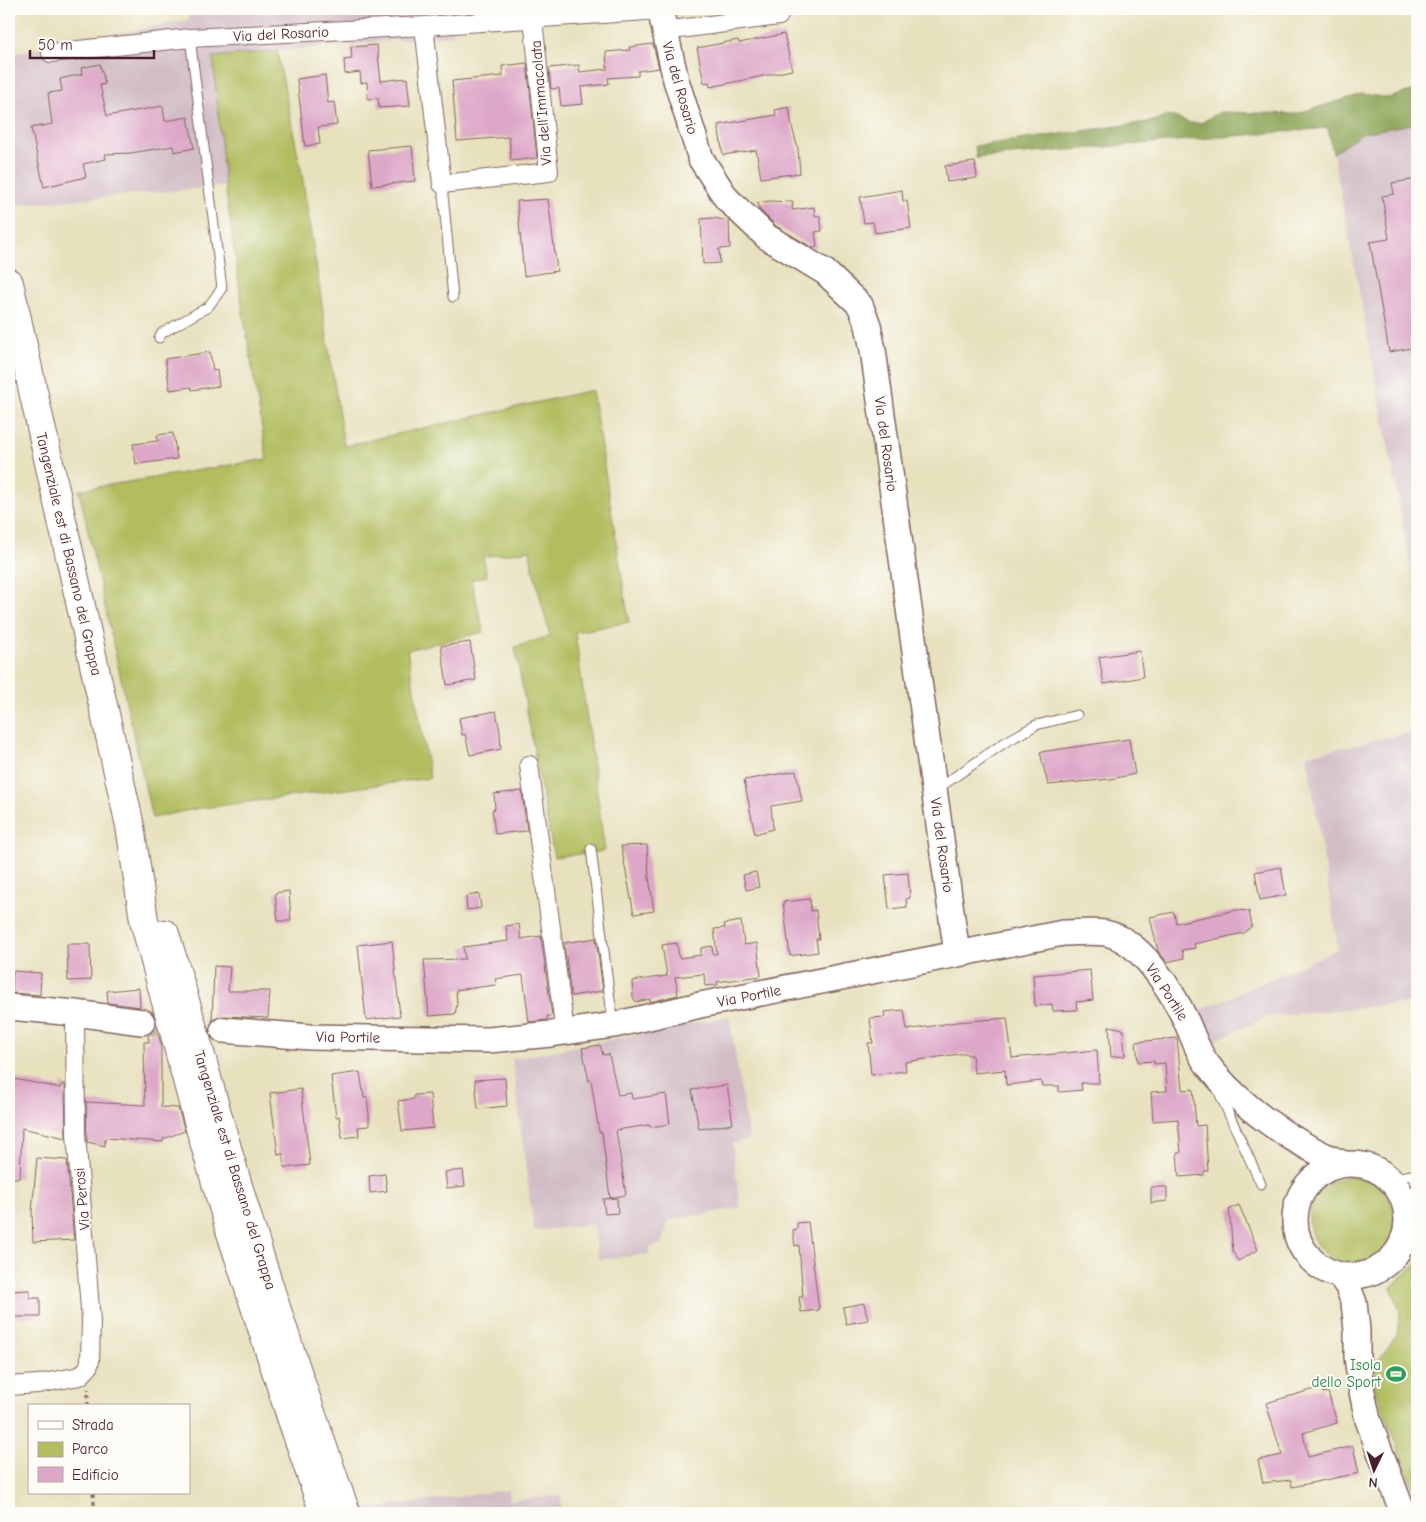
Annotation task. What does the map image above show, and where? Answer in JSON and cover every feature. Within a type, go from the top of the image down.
[{"type":"highway","name":"Tangenziale est di Bassano del Grappa","points":[[9,283],[130,826],[144,920],[171,1024],[229,1227],[324,1513]]},
{"type":"highway","name":"Tangenziale est di Bassano del Grappa","points":[[130,826],[181,985],[249,1221],[298,1376],[346,1513]]},
{"type":"street","name":"Via del Rosario","points":[[51,53],[190,38],[424,26],[533,14],[662,17],[676,80],[701,159],[727,199],[767,237],[825,272],[860,305],[868,324],[957,954]]},
{"type":"street","name":"Via dell'Immacolata","points":[[442,184],[549,172],[533,14]]},
{"type":"street","points":[[662,17],[779,16]]},
{"type":"street","points":[[424,26],[442,184]]},
{"type":"street","points":[[529,765],[566,1032]]},
{"type":"street","name":"Via Portile","points":[[223,1030],[310,1037],[490,1040],[566,1032],[614,1025],[710,1004],[1063,934],[1106,934],[1121,940],[1144,958],[1172,996],[1205,1062],[1224,1085],[1252,1111],[1312,1150],[1344,1164]]},
{"type":"street","points":[[9,1007],[142,1022]]},
{"type":"street","name":"Via Perosi","points":[[9,1386],[47,1383],[80,1376],[88,1368],[90,1361],[91,1321],[76,1134],[75,1013]]},
{"type":"street","name":"Via Portile","points":[[1291,1136],[1303,1152],[1308,1169],[1306,1186]]},
{"type":"street","points":[[1357,1330],[1362,1301],[1368,1286],[1378,1270],[1395,1256],[1403,1243],[1407,1228],[1407,1213],[1404,1198],[1394,1183],[1380,1171],[1362,1165],[1344,1164],[1327,1169],[1306,1186],[1295,1212],[1296,1231],[1302,1247],[1313,1262],[1324,1270],[1340,1275],[1355,1276],[1378,1270]]},
{"type":"street","points":[[1340,1275],[1348,1287],[1354,1303],[1357,1357],[1368,1420],[1403,1513]]},
{"type":"lane","points":[[159,338],[162,334],[208,307],[222,288],[190,38]]},
{"type":"lane","points":[[442,184],[453,297]]},
{"type":"lane","points":[[934,790],[1036,725],[1077,714]]},
{"type":"lane","points":[[591,849],[614,1025]]},
{"type":"lane","name":"Via Portile","points":[[1205,1062],[1260,1184]]},
{"type":"lane","points":[[1386,1177],[1417,1174]]},
{"type":"lane","points":[[1407,1213],[1417,1188]]},
{"type":"lane","points":[[298,1376],[317,1403]]},
{"type":"lane","points":[[291,1417],[302,1478]]},
{"type":"path","points":[[93,1494],[95,1513]]},
{"type":"shaded area","points":[[188,9],[451,9],[453,35],[213,57],[225,186],[17,205],[9,164],[9,54],[189,20]]},
{"type":"shaded area","points":[[1417,123],[1417,600],[1333,153],[1362,133]]},
{"type":"shaded area","points":[[1417,731],[1417,1002],[1267,1017],[1208,1044],[1192,1014],[1338,949],[1307,755]]},
{"type":"shaded area","points":[[729,1016],[749,1140],[732,1143],[740,1208],[669,1220],[661,1244],[649,1248],[649,1254],[598,1260],[593,1224],[534,1231],[512,1059]]},
{"type":"shaded area","points":[[508,1490],[510,1500],[561,1496],[562,1513],[368,1513],[367,1509]]},
{"type":"green space","points":[[277,51],[302,175],[344,446],[592,390],[629,622],[575,632],[605,851],[554,857],[515,647],[550,636],[530,550],[483,557],[487,576],[471,580],[484,632],[407,650],[430,778],[195,809],[152,818],[79,490],[267,459],[225,186],[213,57]]},
{"type":"green space","points":[[1417,89],[1417,123],[1362,133],[1333,153],[1328,128],[976,158],[975,146],[1154,121],[1169,115],[1190,123],[1201,123],[1220,112],[1295,114],[1362,94],[1389,98]]},
{"type":"green space","points":[[1352,1177],[1368,1180],[1376,1184],[1388,1196],[1392,1204],[1395,1220],[1392,1236],[1388,1244],[1376,1256],[1368,1260],[1352,1263],[1336,1260],[1328,1256],[1316,1244],[1312,1236],[1309,1220],[1312,1204],[1316,1196],[1328,1184],[1336,1180]]},
{"type":"green space","name":"Isola dello Sport","points":[[1417,1263],[1417,1497],[1374,1385],[1376,1364],[1397,1335],[1400,1311],[1391,1287]]},
{"type":"building","points":[[784,34],[792,70],[710,87],[709,82],[704,83],[697,48],[738,40],[739,43]]},
{"type":"building","points":[[653,44],[659,68],[638,71],[638,76],[608,78],[609,84],[581,87],[583,104],[561,106],[559,88],[551,89],[549,68],[579,65],[580,72],[607,69],[606,52],[630,50],[629,47]]},
{"type":"building","points":[[377,45],[381,81],[407,78],[410,106],[379,108],[378,98],[368,99],[367,82],[361,83],[360,72],[345,74],[344,60],[352,59],[351,47]]},
{"type":"building","points":[[527,63],[537,158],[511,161],[509,137],[457,141],[452,81],[503,76],[502,66]]},
{"type":"building","points":[[100,64],[105,84],[100,85],[107,116],[163,106],[165,121],[188,117],[194,148],[174,152],[173,146],[131,153],[105,154],[106,159],[83,164],[86,177],[44,187],[31,128],[52,124],[48,93],[62,91],[60,79],[82,74],[81,68]]},
{"type":"building","points":[[325,75],[328,103],[334,102],[337,125],[318,127],[320,144],[305,146],[297,79]]},
{"type":"building","points":[[789,107],[798,149],[800,173],[761,178],[756,150],[723,155],[718,125],[776,115],[775,110]]},
{"type":"building","points":[[412,146],[415,181],[372,186],[368,150]]},
{"type":"building","points":[[975,162],[977,178],[947,182],[945,166]]},
{"type":"building","points":[[1417,179],[1417,347],[1389,352],[1370,242],[1389,239],[1382,196],[1394,194],[1392,183]]},
{"type":"building","points":[[902,190],[903,201],[907,201],[911,228],[875,233],[873,222],[864,223],[860,197]]},
{"type":"building","points":[[548,199],[557,271],[524,276],[517,201]]},
{"type":"building","points":[[770,201],[793,202],[792,210],[814,207],[815,216],[820,216],[822,231],[815,232],[817,247],[813,248],[776,226],[759,209],[758,203]]},
{"type":"building","points":[[714,218],[729,221],[730,248],[719,249],[720,263],[703,264],[701,219]]},
{"type":"building","points":[[210,352],[213,371],[217,370],[219,386],[192,390],[191,387],[170,390],[165,359]]},
{"type":"building","points":[[173,433],[177,459],[136,464],[133,444],[158,441],[157,435]]},
{"type":"building","points":[[470,642],[476,680],[447,685],[441,646]]},
{"type":"building","points":[[1140,651],[1143,677],[1104,684],[1099,657]]},
{"type":"building","points":[[496,711],[501,749],[470,755],[465,734],[462,735],[459,718]]},
{"type":"building","points":[[1129,739],[1135,774],[1111,779],[1048,785],[1040,752]]},
{"type":"building","points":[[796,771],[802,801],[771,806],[773,829],[755,834],[744,780]]},
{"type":"building","points":[[522,791],[527,831],[495,834],[492,810],[495,809],[494,794]]},
{"type":"building","points":[[647,845],[654,911],[634,914],[621,846]]},
{"type":"building","points":[[1281,867],[1286,895],[1260,900],[1255,872]]},
{"type":"building","points":[[756,872],[759,887],[746,890],[743,875]]},
{"type":"building","points":[[908,873],[910,898],[906,899],[907,907],[889,909],[885,875]]},
{"type":"building","points":[[289,891],[291,921],[278,921],[275,893]]},
{"type":"building","points":[[479,894],[481,908],[467,910],[466,896]]},
{"type":"building","points":[[810,899],[811,911],[816,910],[819,939],[816,939],[818,952],[790,956],[783,902]]},
{"type":"building","points":[[1236,910],[1249,911],[1252,926],[1244,933],[1194,944],[1195,948],[1182,950],[1184,958],[1167,962],[1158,951],[1150,917],[1174,912],[1176,923]]},
{"type":"building","points":[[741,921],[744,945],[757,943],[761,976],[717,982],[718,985],[705,986],[704,974],[675,977],[678,995],[650,1002],[650,999],[636,1002],[633,997],[632,981],[667,976],[662,945],[677,943],[679,958],[701,955],[701,948],[712,946],[713,954],[717,954],[714,929],[725,928],[724,924]]},
{"type":"building","points":[[519,924],[521,939],[541,936],[552,1016],[547,1016],[547,1020],[529,1022],[523,975],[495,979],[496,985],[456,990],[457,1004],[455,1014],[429,1016],[424,960],[465,959],[463,947],[508,941],[506,926]]},
{"type":"building","points":[[596,938],[603,991],[571,996],[564,943]]},
{"type":"building","points":[[392,941],[400,1016],[366,1020],[358,945]]},
{"type":"building","points":[[67,944],[90,944],[91,980],[68,981]]},
{"type":"building","points":[[214,966],[230,967],[228,991],[270,991],[268,1018],[224,1016],[217,1017],[212,1021]]},
{"type":"building","points":[[1090,970],[1093,1000],[1076,1002],[1077,1010],[1053,1011],[1052,1004],[1035,1006],[1033,975]]},
{"type":"building","points":[[13,971],[41,973],[40,995],[12,993]]},
{"type":"building","points":[[139,988],[140,1007],[108,1003],[107,991]]},
{"type":"building","points":[[904,1010],[907,1030],[957,1022],[1007,1018],[1012,1058],[1097,1050],[1099,1083],[1081,1083],[1082,1090],[1059,1092],[1059,1086],[1042,1086],[1041,1081],[1006,1085],[1005,1070],[974,1073],[972,1055],[967,1055],[966,1053],[905,1062],[906,1071],[871,1075],[868,1043],[873,1043],[870,1018],[885,1017],[884,1012]]},
{"type":"building","points":[[156,1025],[161,1045],[161,1107],[178,1108],[185,1131],[163,1139],[163,1142],[105,1138],[105,1146],[87,1142],[86,1102],[145,1105],[144,1042],[149,1042],[148,1035]]},
{"type":"building","points":[[1109,1026],[1123,1029],[1125,1056],[1111,1057]]},
{"type":"building","points":[[1177,1038],[1182,1090],[1193,1089],[1196,1126],[1205,1125],[1208,1171],[1204,1171],[1204,1175],[1179,1177],[1177,1153],[1181,1153],[1178,1119],[1153,1121],[1151,1092],[1167,1091],[1165,1063],[1154,1064],[1154,1061],[1138,1062],[1136,1042]]},
{"type":"building","points":[[600,1045],[603,1055],[609,1054],[618,1095],[631,1093],[632,1099],[666,1094],[670,1124],[616,1130],[626,1195],[610,1198],[602,1132],[599,1132],[591,1080],[589,1081],[582,1048]]},
{"type":"building","points":[[360,1072],[364,1098],[367,1097],[369,1126],[358,1127],[359,1136],[342,1138],[339,1116],[336,1117],[331,1076]]},
{"type":"building","points":[[9,1078],[61,1088],[62,1084],[65,1084],[66,1138],[22,1128],[20,1178],[9,1178]]},
{"type":"building","points":[[505,1078],[507,1106],[478,1109],[475,1080]]},
{"type":"building","points":[[727,1085],[733,1124],[699,1129],[692,1090]]},
{"type":"building","points":[[301,1089],[310,1165],[285,1168],[283,1154],[278,1155],[270,1093]]},
{"type":"building","points":[[430,1094],[433,1128],[402,1131],[398,1101],[414,1099],[414,1095]]},
{"type":"building","points":[[37,1158],[67,1160],[74,1240],[33,1242],[32,1211]]},
{"type":"building","points":[[463,1170],[465,1186],[447,1188],[445,1172]]},
{"type":"building","points":[[385,1174],[387,1191],[370,1193],[369,1176]]},
{"type":"building","points":[[1151,1187],[1167,1187],[1167,1201],[1151,1203]]},
{"type":"building","points":[[617,1198],[618,1213],[605,1214],[603,1199]]},
{"type":"building","points":[[1239,1205],[1258,1250],[1238,1261],[1233,1252],[1229,1209]]},
{"type":"building","points":[[808,1222],[819,1310],[801,1312],[799,1297],[803,1297],[799,1245],[795,1246],[793,1230],[797,1229],[797,1223]]},
{"type":"building","points":[[30,1290],[30,1298],[40,1298],[40,1317],[9,1317],[9,1291]]},
{"type":"building","points":[[864,1303],[868,1320],[846,1324],[843,1307]]},
{"type":"building","points":[[1322,1387],[1323,1393],[1328,1392],[1337,1423],[1303,1433],[1308,1457],[1353,1446],[1359,1473],[1292,1487],[1291,1480],[1263,1483],[1258,1460],[1282,1455],[1266,1403]]},
{"type":"tunnel","points":[[142,1022],[223,1030]]},
{"type":"place","name":"Isola dello Sport","points":[[1396,1374]]}]
